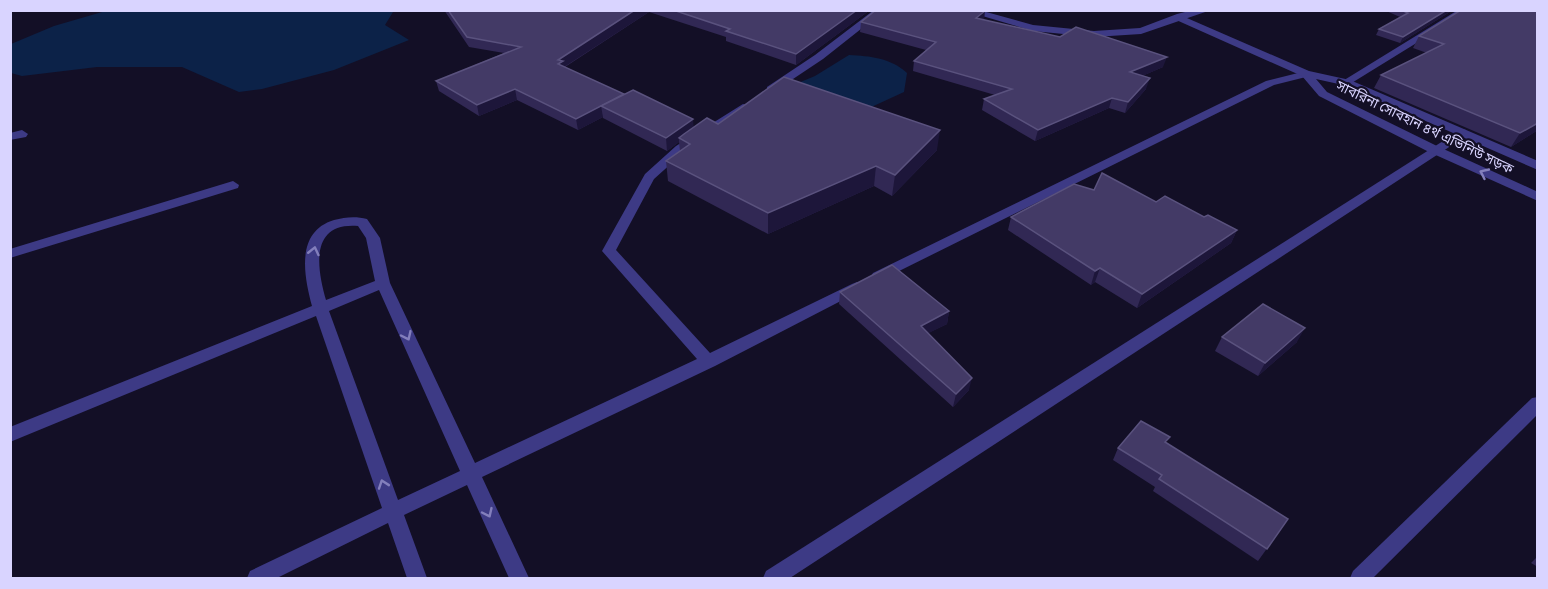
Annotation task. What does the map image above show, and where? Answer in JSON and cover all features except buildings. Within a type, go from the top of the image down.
[{"type":"street","points":[[709,362],[609,251],[649,177],[680,149],[819,57],[881,10]]},
{"type":"street","points":[[966,10],[1033,28],[1094,34],[1141,31],[1177,17],[1207,10]]},
{"type":"street","points":[[1346,82],[1466,10]]},
{"type":"street","name":"সাবরিনা সোবহান ৪র্থ এভিনিউ সড়ক","points":[[1177,17],[1306,74],[1346,82],[1538,166]]},
{"type":"street","points":[[257,579],[470,473],[709,362],[956,236],[1270,83],[1306,74]]},
{"type":"street","name":"সাবরিনা সোবহান ৪র্থ এভিনিউ সড়ক","points":[[1306,74],[1323,94],[1432,149],[1538,197]]},
{"type":"street","points":[[773,579],[1432,149],[1461,133]]},
{"type":"street","points":[[10,254],[233,185]]},
{"type":"street","points":[[417,579],[321,308],[311,258],[317,237],[329,225],[346,220],[362,222],[373,238],[383,283],[519,579]]},
{"type":"street","points":[[10,435],[383,283]]},
{"type":"street","points":[[1360,579],[1538,403]]},
{"type":"water","points":[[109,10],[397,11],[393,12],[385,25],[409,40],[334,70],[262,89],[239,92],[182,67],[97,67],[22,76],[11,73],[11,44],[54,26]]},
{"type":"water","points":[[849,55],[880,59],[901,68],[907,73],[904,92],[867,109],[786,88],[815,76]]}]
